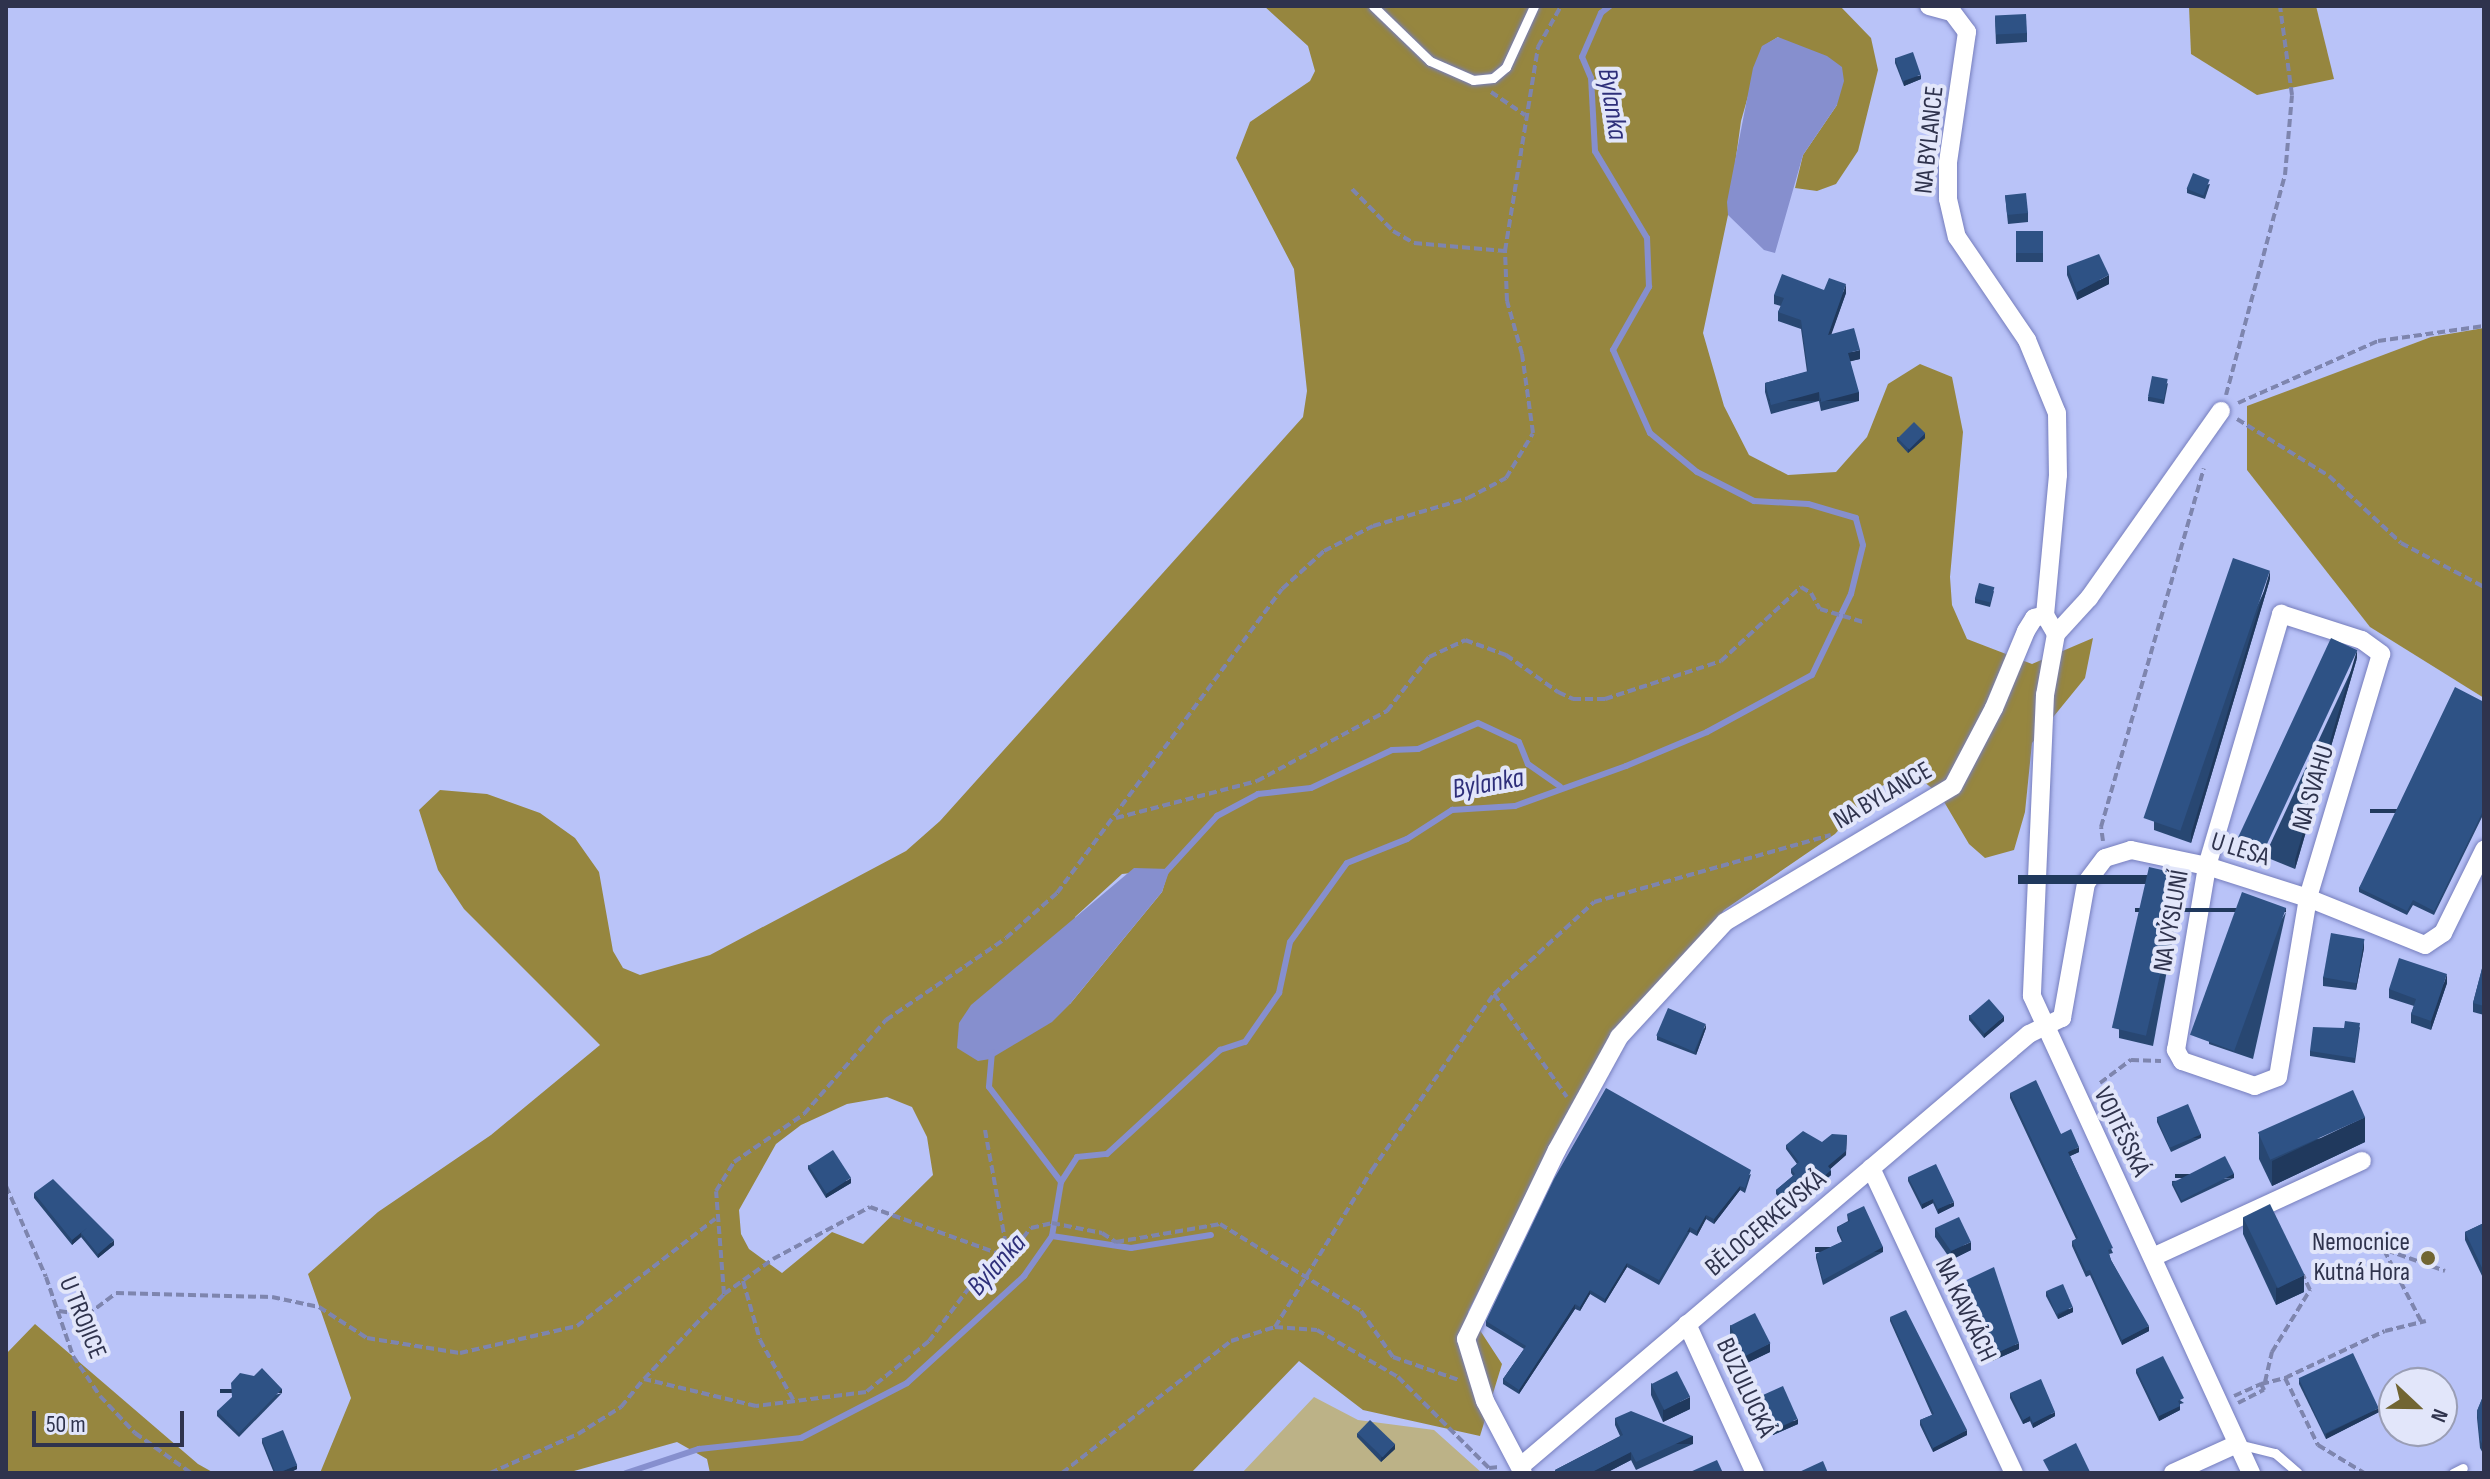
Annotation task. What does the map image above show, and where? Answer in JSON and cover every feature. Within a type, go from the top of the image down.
[{"type":"street","name":"NA BYLANCE","points":[[1522,1469],[1480,1387],[1466,1339],[1602,1068],[1640,1011],[1725,922],[1953,786],[1988,721],[2026,631],[2034,618],[2045,615],[2058,475],[2057,413],[2027,340],[1966,254],[1950,216],[1948,163],[1967,32],[1952,12],[1929,6]]},
{"type":"street","points":[[2045,615],[2056,634],[2089,598],[2221,411]]},
{"type":"street","name":"NA VÝSLUNÍ","points":[[2176,1050],[2207,866],[2281,614]]},
{"type":"street","name":"NA SVAHU","points":[[2176,1050],[2182,1061],[2265,1085],[2278,1077],[2308,898],[2381,654],[2362,640],[2281,614]]},
{"type":"street","name":"VOJTĚŠSKÁ","points":[[2056,634],[2045,695],[2032,996],[2075,1098],[2226,1404],[2237,1444],[2251,1473]]},
{"type":"street","name":"U LESA","points":[[2105,858],[2131,850],[2207,866],[2308,898],[2418,944],[2432,943],[2443,933],[2484,850]]},
{"type":"street","points":[[2048,1028],[2062,1018],[2086,883],[2105,858]]},
{"type":"street","name":"BĚLOCERKEVSKÁ","points":[[1522,1469],[1687,1324],[2029,1034],[2048,1028]]},
{"type":"street","points":[[2153,1257],[2362,1161]]},
{"type":"street","name":"NA KAVKÁCH","points":[[1871,1168],[2014,1473]]},
{"type":"street","name":"BUZULUCKÁ","points":[[1687,1324],[1755,1473]]},
{"type":"street","points":[[2173,1473],[2237,1444]]},
{"type":"lane","points":[[1373,6],[1430,61],[1473,80],[1493,78],[1506,67],[1534,6]]},
{"type":"lane","points":[[2237,1444],[2275,1453],[2298,1473]]},
{"type":"path","points":[[724,1294],[715,1219],[716,1191],[734,1162],[804,1114],[886,1020],[1006,938],[1057,893],[1114,819],[1236,645],[1282,589],[1324,551],[1373,526],[1468,498],[1506,478],[1533,433],[1522,354],[1507,301],[1505,251],[1538,47],[1561,6]]},
{"type":"path","points":[[2221,411],[2252,311],[2285,175],[2292,95],[2280,6]]},
{"type":"path","points":[[1473,80],[1525,115]]},
{"type":"path","points":[[1352,189],[1393,231],[1414,243],[1505,251]]},
{"type":"path","points":[[2221,411],[2378,341],[2484,326]]},
{"type":"path","points":[[2221,411],[2329,476],[2401,543],[2484,587]]},
{"type":"path","points":[[2105,858],[2101,827],[2208,455]]},
{"type":"path","points":[[1114,819],[1257,781],[1387,711],[1429,657],[1465,640],[1506,655],[1573,699],[1605,699],[1721,661],[1801,587],[1820,609],[1863,622]]},
{"type":"path","points":[[1275,1327],[1305,1275],[1494,994],[1594,902],[1835,834]]},
{"type":"path","points":[[1494,994],[1578,1112]]},
{"type":"path","points":[[2100,1083],[2131,1060],[2158,1063],[2176,1050]]},
{"type":"path","points":[[985,1130],[1008,1257]]},
{"type":"path","name":"U TROJICE","points":[[6,1186],[59,1311],[73,1356],[100,1396],[135,1433],[191,1473]]},
{"type":"path","points":[[490,1473],[578,1434],[621,1407],[724,1294],[773,1259],[870,1207],[1008,1257]]},
{"type":"path","points":[[59,1311],[87,1315],[116,1293],[272,1297],[319,1307],[367,1338],[460,1353],[577,1326],[715,1219]]},
{"type":"path","points":[[644,1379],[756,1406],[866,1392],[929,1341],[984,1268],[1008,1257],[1031,1228],[1054,1223],[1102,1233],[1116,1242],[1220,1224],[1361,1311],[1393,1357],[1480,1387]]},
{"type":"path","points":[[2364,1242],[2445,1271]]},
{"type":"path","points":[[2226,1404],[2263,1383],[2285,1378],[2385,1331],[2424,1321],[2384,1250]]},
{"type":"path","points":[[2226,1404],[2264,1390],[2263,1383],[2272,1352],[2310,1290],[2297,1262]]},
{"type":"path","points":[[743,1281],[760,1340],[794,1401]]},
{"type":"path","points":[[1062,1473],[1231,1341],[1275,1327],[1317,1330],[1398,1377],[1489,1468],[1522,1469]]},
{"type":"path","points":[[2285,1378],[2318,1445],[2364,1473]]},
{"type":"shaded area","points":[[1264,6],[1840,6],[1871,38],[1878,70],[1858,151],[1836,184],[1817,191],[1795,188],[1803,155],[1837,105],[1778,37],[1762,47],[1741,121],[1728,215],[1703,333],[1724,406],[1749,455],[1788,475],[1836,472],[1867,437],[1888,384],[1920,364],[1952,377],[1963,432],[1950,577],[1952,605],[1967,639],[2032,664],[2093,638],[2085,678],[2032,743],[2025,812],[2014,850],[1985,858],[1969,844],[1940,795],[1911,771],[1876,789],[1835,834],[1724,910],[1568,1117],[1468,1312],[1502,1364],[1480,1436],[1363,1410],[1299,1361],[1191,1473],[710,1473],[707,1459],[677,1442],[567,1473],[320,1473],[351,1398],[308,1274],[378,1212],[491,1135],[600,1045],[464,909],[438,870],[419,810],[440,790],[487,794],[540,813],[575,838],[599,872],[613,951],[623,968],[640,975],[710,955],[906,851],[940,821],[1303,417],[1307,391],[1294,269],[1236,158],[1250,122],[1310,81],[1315,71],[1308,46]],"holes":[[[1169,869],[1162,892],[1070,1004],[1075,917],[1122,874]],[[887,1097],[912,1107],[927,1137],[933,1175],[863,1244],[832,1232],[782,1273],[749,1249],[741,1234],[739,1210],[776,1144],[801,1125],[847,1104]]]},
{"type":"shaded area","points":[[2189,6],[2316,6],[2334,79],[2257,95],[2191,54]]},
{"type":"shaded area","points":[[2484,328],[2484,698],[2370,627],[2247,470],[2247,406],[2431,337]]},
{"type":"shaded area","points":[[35,1324],[198,1464],[214,1473],[6,1473],[6,1354]]},
{"type":"shaded area","points":[[1314,1397],[1358,1420],[1434,1430],[1482,1473],[1242,1473]]},
{"type":"water","points":[[1778,37],[1827,56],[1842,67],[1844,81],[1837,105],[1803,155],[1775,253],[1764,250],[1728,215],[1727,202],[1753,68],[1762,46]]},
{"type":"water","points":[[1134,868],[1170,869],[1162,892],[1070,1004],[1052,1022],[990,1059],[978,1061],[957,1048],[959,1023],[971,1005]]},
{"type":"building","points":[[2026,14],[2027,33],[1996,35],[1995,16]]},
{"type":"building","points":[[1913,52],[1921,75],[1903,81],[1895,58]]},
{"type":"building","points":[[2193,173],[2210,180],[2203,196],[2187,189]]},
{"type":"building","points":[[2026,193],[2028,213],[2007,215],[2005,195]]},
{"type":"building","points":[[2016,231],[2043,231],[2043,253],[2016,253]]},
{"type":"building","points":[[2099,254],[2109,275],[2077,292],[2067,266]]},
{"type":"building","points":[[1782,274],[1824,290],[1829,278],[1846,284],[1828,335],[1854,328],[1860,350],[1848,353],[1859,392],[1821,402],[1819,392],[1771,405],[1765,383],[1808,371],[1801,320],[1778,312],[1784,298],[1774,295]]},
{"type":"building","points":[[2152,376],[2168,379],[2164,400],[2148,397]]},
{"type":"building","points":[[1914,422],[1925,433],[1909,450],[1898,438]]},
{"type":"building","points":[[2233,558],[2270,571],[2180,831],[2143,818]]},
{"type":"building","points":[[1979,583],[1994,587],[1990,603],[1975,598]]},
{"type":"building","points":[[2331,638],[2357,650],[2264,850],[2238,837]]},
{"type":"building","points":[[2455,687],[2484,702],[2484,809],[2434,911],[2413,900],[2407,911],[2359,888]]},
{"type":"building","points":[[2149,867],[2183,875],[2146,1036],[2112,1028]]},
{"type":"building","points":[[2242,892],[2286,908],[2234,1051],[2190,1035]]},
{"type":"building","points":[[2331,933],[2364,939],[2357,983],[2323,977]]},
{"type":"building","points":[[2399,958],[2447,974],[2431,1021],[2411,1014],[2416,999],[2389,989]]},
{"type":"building","points":[[2484,961],[2484,1006],[2473,1003]]},
{"type":"building","points":[[1989,999],[2004,1016],[1984,1033],[1969,1016]]},
{"type":"building","points":[[1668,1008],[1706,1024],[1694,1052],[1656,1036]]},
{"type":"building","points":[[2345,1021],[2360,1023],[2355,1058],[2310,1051],[2313,1027],[2344,1028]]},
{"type":"building","points":[[2036,1080],[2061,1134],[2071,1129],[2079,1147],[2068,1152],[2113,1248],[2108,1250],[2111,1260],[2149,1326],[2122,1340],[2090,1270],[2086,1271],[2072,1241],[2078,1238],[2010,1093]]},
{"type":"building","points":[[1606,1088],[1751,1170],[1745,1188],[1740,1186],[1714,1219],[1706,1215],[1697,1231],[1690,1227],[1659,1280],[1627,1263],[1605,1299],[1590,1290],[1580,1307],[1575,1304],[1519,1390],[1503,1379],[1526,1346],[1486,1321],[1554,1179]]},
{"type":"building","points":[[2353,1090],[2365,1117],[2270,1160],[2258,1132]]},
{"type":"building","points":[[2188,1104],[2201,1134],[2170,1148],[2157,1117]]},
{"type":"building","points":[[1803,1131],[1822,1142],[1832,1134],[1847,1135],[1846,1151],[1828,1166],[1831,1170],[1791,1206],[1776,1190],[1795,1174],[1791,1169],[1799,1162],[1786,1145]]},
{"type":"building","points":[[833,1150],[851,1178],[827,1193],[809,1166]]},
{"type":"building","points":[[2225,1156],[2234,1174],[2182,1201],[2172,1183]]},
{"type":"building","points":[[1936,1164],[1954,1202],[1938,1209],[1933,1199],[1922,1204],[1908,1177]]},
{"type":"building","points":[[53,1179],[114,1240],[98,1254],[81,1233],[88,1227],[72,1240],[34,1193]]},
{"type":"building","points":[[2270,1204],[2305,1275],[2278,1288],[2243,1217]]},
{"type":"building","points":[[1864,1206],[1883,1247],[1823,1280],[1816,1254],[1843,1241],[1837,1227],[1850,1221],[1847,1214]]},
{"type":"building","points":[[1959,1217],[1971,1242],[1951,1251],[1935,1228]]},
{"type":"building","points":[[2484,1223],[2484,1272],[2465,1232]]},
{"type":"building","points":[[1994,1267],[2019,1343],[1992,1355],[1960,1283]]},
{"type":"building","points":[[2063,1284],[2073,1307],[2056,1314],[2046,1291]]},
{"type":"building","points":[[1906,1310],[1967,1430],[1933,1448],[1920,1420],[1934,1414],[1890,1317]]},
{"type":"building","points":[[1755,1313],[1770,1343],[1745,1356],[1730,1326]]},
{"type":"building","points":[[2353,1353],[2378,1409],[2324,1434],[2299,1378]]},
{"type":"building","points":[[2163,1356],[2184,1398],[2178,1401],[2180,1406],[2159,1416],[2136,1369]]},
{"type":"building","points":[[262,1368],[282,1389],[239,1433],[217,1411],[232,1397],[231,1383],[240,1373],[254,1376]]},
{"type":"building","points":[[1677,1371],[1690,1397],[1664,1410],[1651,1384]]},
{"type":"building","points":[[2041,1379],[2055,1412],[2033,1423],[2030,1416],[2023,1420],[2010,1393]]},
{"type":"building","points":[[1783,1386],[1798,1419],[1772,1430],[1757,1397]]},
{"type":"building","points":[[2484,1394],[2484,1447],[2480,1440],[2477,1411]]},
{"type":"building","points":[[1631,1411],[1693,1436],[1636,1462],[1631,1452],[1590,1473],[1556,1473],[1555,1470],[1623,1435],[1615,1418]]},
{"type":"building","points":[[1370,1420],[1395,1444],[1383,1457],[1357,1433]]},
{"type":"building","points":[[283,1430],[297,1465],[276,1473],[262,1439]]},
{"type":"building","points":[[2076,1443],[2090,1472],[2050,1473],[2043,1460]]},
{"type":"building","points":[[1717,1460],[1723,1473],[1690,1472]]},
{"type":"building","points":[[1823,1461],[1828,1473],[1797,1473]]},
{"type":"waterway","name":"Bylanka","points":[[626,1473],[699,1449],[801,1438],[907,1383],[1024,1276],[1052,1236],[1061,1182],[1077,1157],[1107,1154],[1220,1050],[1245,1042],[1279,993],[1290,942],[1347,863],[1407,839],[1452,810],[1515,806],[1626,766],[1707,732],[1812,675],[1851,594],[1863,545],[1856,518],[1808,504],[1754,501],[1697,472],[1650,433],[1613,350],[1649,287],[1647,238],[1595,151],[1591,78],[1582,57],[1601,13],[1610,6]]},
{"type":"waterway","points":[[1164,874],[1217,816],[1258,794],[1311,788],[1392,750],[1418,749],[1478,723],[1519,742],[1528,764],[1560,786]]},
{"type":"waterway","points":[[992,1052],[989,1087],[1061,1182]]},
{"type":"waterway","points":[[1052,1236],[1131,1248],[1211,1235]]},
{"type":"place","name":"Nemocnice Kutná Hora","points":[[2428,1258]]}]
